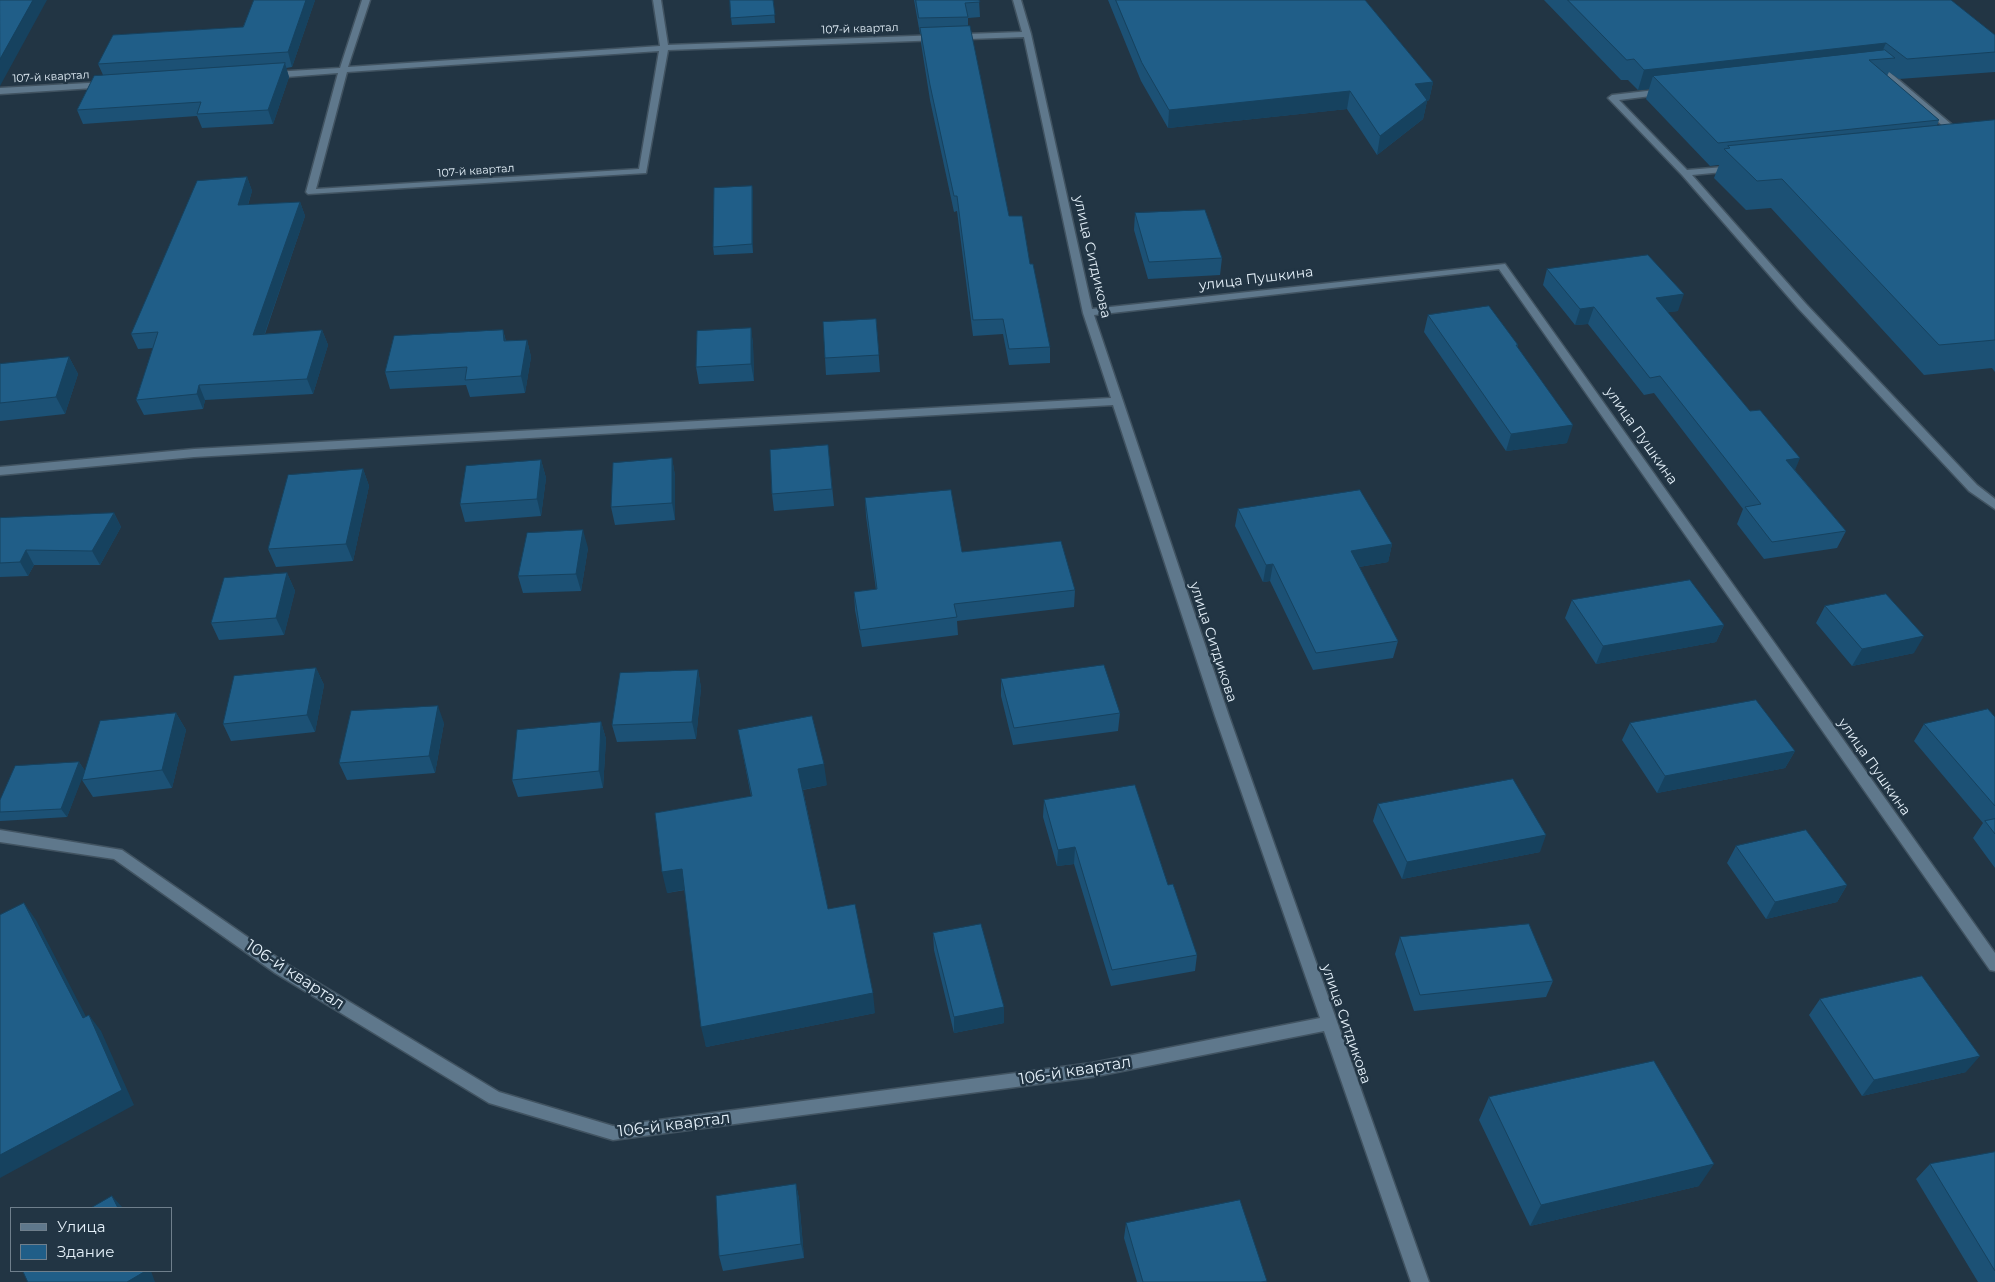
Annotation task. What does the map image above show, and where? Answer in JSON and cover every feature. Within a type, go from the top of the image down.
[{"type":"street","name":"107-й квартал","points":[[366,0],[343,70],[311,192],[643,171],[664,48],[657,0]]},
{"type":"street","name":"улица Ситдикова","points":[[1017,0],[1088,313],[1222,716],[1420,1282]]},
{"type":"street","name":"107-й квартал","points":[[264,75],[664,48],[1026,34]]},
{"type":"street","points":[[1868,68],[1878,67],[1969,144],[1959,145]]},
{"type":"street","name":"107-й квартал","points":[[0,91],[117,85]]},
{"type":"street","points":[[1671,91],[1612,98],[1685,173],[1808,314],[1973,488],[1995,505]]},
{"type":"street","points":[[1685,173],[1744,167]]},
{"type":"street","name":"улица Пушкина","points":[[1088,313],[1502,266],[1995,965]]},
{"type":"street","points":[[0,471],[194,452],[1118,401]]},
{"type":"street","name":"106-й квартал","points":[[0,836],[117,854],[280,968],[496,1098],[613,1133],[1092,1070],[1329,1024]]},
{"type":"building","points":[[0,0],[33,0],[0,59]]},
{"type":"building","points":[[254,0],[306,0],[288,52],[98,64],[113,35],[243,27]]},
{"type":"building","points":[[730,0],[773,0],[775,15],[731,18]]},
{"type":"building","points":[[916,0],[979,0],[980,2],[965,3],[968,17],[919,18]]},
{"type":"building","points":[[1116,0],[1365,0],[1433,82],[1415,84],[1427,100],[1380,136],[1350,91],[1169,110],[1142,63]]},
{"type":"building","points":[[1568,0],[1951,0],[1995,35],[1995,52],[1907,59],[1886,43],[1644,70],[1634,59],[1627,60]]},
{"type":"building","points":[[970,26],[1009,216],[1022,216],[1030,264],[1033,264],[1050,347],[1009,349],[1003,319],[973,320],[957,196],[954,196],[930,85],[920,28]]},
{"type":"building","points":[[1885,50],[1895,58],[1869,60],[1939,120],[1718,143],[1653,76]]},
{"type":"building","points":[[285,63],[268,110],[197,114],[201,102],[77,110],[94,76]]},
{"type":"building","points":[[1995,120],[1995,340],[1939,345],[1782,179],[1757,181],[1724,149],[1730,148],[1728,146]]},
{"type":"building","points":[[247,177],[238,205],[300,202],[253,335],[322,330],[307,379],[199,385],[197,394],[136,400],[158,332],[131,334],[197,181]]},
{"type":"building","points":[[752,186],[752,244],[713,247],[714,188]]},
{"type":"building","points":[[1205,210],[1222,258],[1149,262],[1135,213]]},
{"type":"building","points":[[1648,255],[1684,294],[1656,298],[1750,411],[1760,410],[1800,458],[1786,460],[1846,531],[1772,542],[1745,507],[1761,504],[1660,376],[1650,378],[1594,307],[1580,309],[1547,269]]},
{"type":"building","points":[[1489,306],[1573,425],[1511,434],[1428,315]]},
{"type":"building","points":[[876,319],[879,355],[825,358],[823,322]]},
{"type":"building","points":[[751,328],[751,364],[696,367],[697,331]]},
{"type":"building","points":[[503,330],[504,341],[527,340],[521,376],[465,380],[467,367],[385,372],[394,336]]},
{"type":"building","points":[[69,357],[56,397],[0,403],[0,364]]},
{"type":"building","points":[[828,445],[832,489],[772,494],[770,450]]},
{"type":"building","points":[[672,458],[672,503],[611,507],[613,463]]},
{"type":"building","points":[[541,460],[537,499],[460,504],[466,466]]},
{"type":"building","points":[[363,469],[346,544],[268,549],[288,475]]},
{"type":"building","points":[[951,490],[962,552],[1061,541],[1075,590],[954,604],[957,617],[860,630],[854,592],[877,589],[865,498]]},
{"type":"building","points":[[1360,490],[1392,544],[1351,551],[1398,641],[1316,653],[1273,564],[1266,565],[1238,509]]},
{"type":"building","points":[[114,513],[92,551],[26,550],[20,562],[0,563],[0,518]]},
{"type":"building","points":[[583,530],[576,574],[518,576],[527,533]]},
{"type":"building","points":[[287,573],[276,618],[211,623],[224,578]]},
{"type":"building","points":[[1690,580],[1724,625],[1603,646],[1572,600]]},
{"type":"building","points":[[1886,594],[1924,636],[1862,649],[1825,606]]},
{"type":"building","points":[[1104,665],[1120,713],[1014,728],[1001,679]]},
{"type":"building","points":[[316,668],[307,715],[223,724],[234,676]]},
{"type":"building","points":[[698,670],[692,722],[612,725],[620,673]]},
{"type":"building","points":[[1756,700],[1795,751],[1665,776],[1630,723]]},
{"type":"building","points":[[438,706],[429,756],[339,763],[351,711]]},
{"type":"building","points":[[1988,709],[1995,717],[1995,806],[1924,724]]},
{"type":"building","points":[[176,713],[162,770],[82,780],[100,721]]},
{"type":"building","points":[[812,716],[824,764],[798,769],[828,909],[855,904],[873,993],[701,1027],[682,869],[662,872],[655,813],[752,796],[738,730]]},
{"type":"building","points":[[601,722],[599,771],[512,780],[517,730]]},
{"type":"building","points":[[79,762],[61,809],[0,812],[0,800],[15,766]]},
{"type":"building","points":[[1513,779],[1546,835],[1407,862],[1378,804]]},
{"type":"building","points":[[1135,785],[1168,885],[1173,884],[1197,955],[1112,970],[1075,847],[1058,850],[1044,800]]},
{"type":"building","points":[[1995,819],[1995,834],[1985,821]]},
{"type":"building","points":[[1806,830],[1847,885],[1775,902],[1736,846]]},
{"type":"building","points":[[24,903],[83,1018],[89,1015],[122,1090],[0,1155],[0,915]]},
{"type":"building","points":[[981,924],[1004,1007],[954,1017],[933,933]]},
{"type":"building","points":[[1529,924],[1553,981],[1420,995],[1400,937]]},
{"type":"building","points":[[1922,976],[1980,1056],[1874,1080],[1820,999]]},
{"type":"building","points":[[1654,1061],[1714,1164],[1541,1205],[1489,1097]]},
{"type":"building","points":[[1995,1152],[1995,1271],[1930,1164]]},
{"type":"building","points":[[796,1184],[801,1244],[719,1256],[716,1196]]},
{"type":"building","points":[[112,1196],[118,1207],[93,1207]]},
{"type":"building","points":[[1240,1200],[1267,1281],[1143,1282],[1126,1223]]},
{"type":"building","points":[[23,1272],[144,1272],[127,1282],[28,1282]]}]
